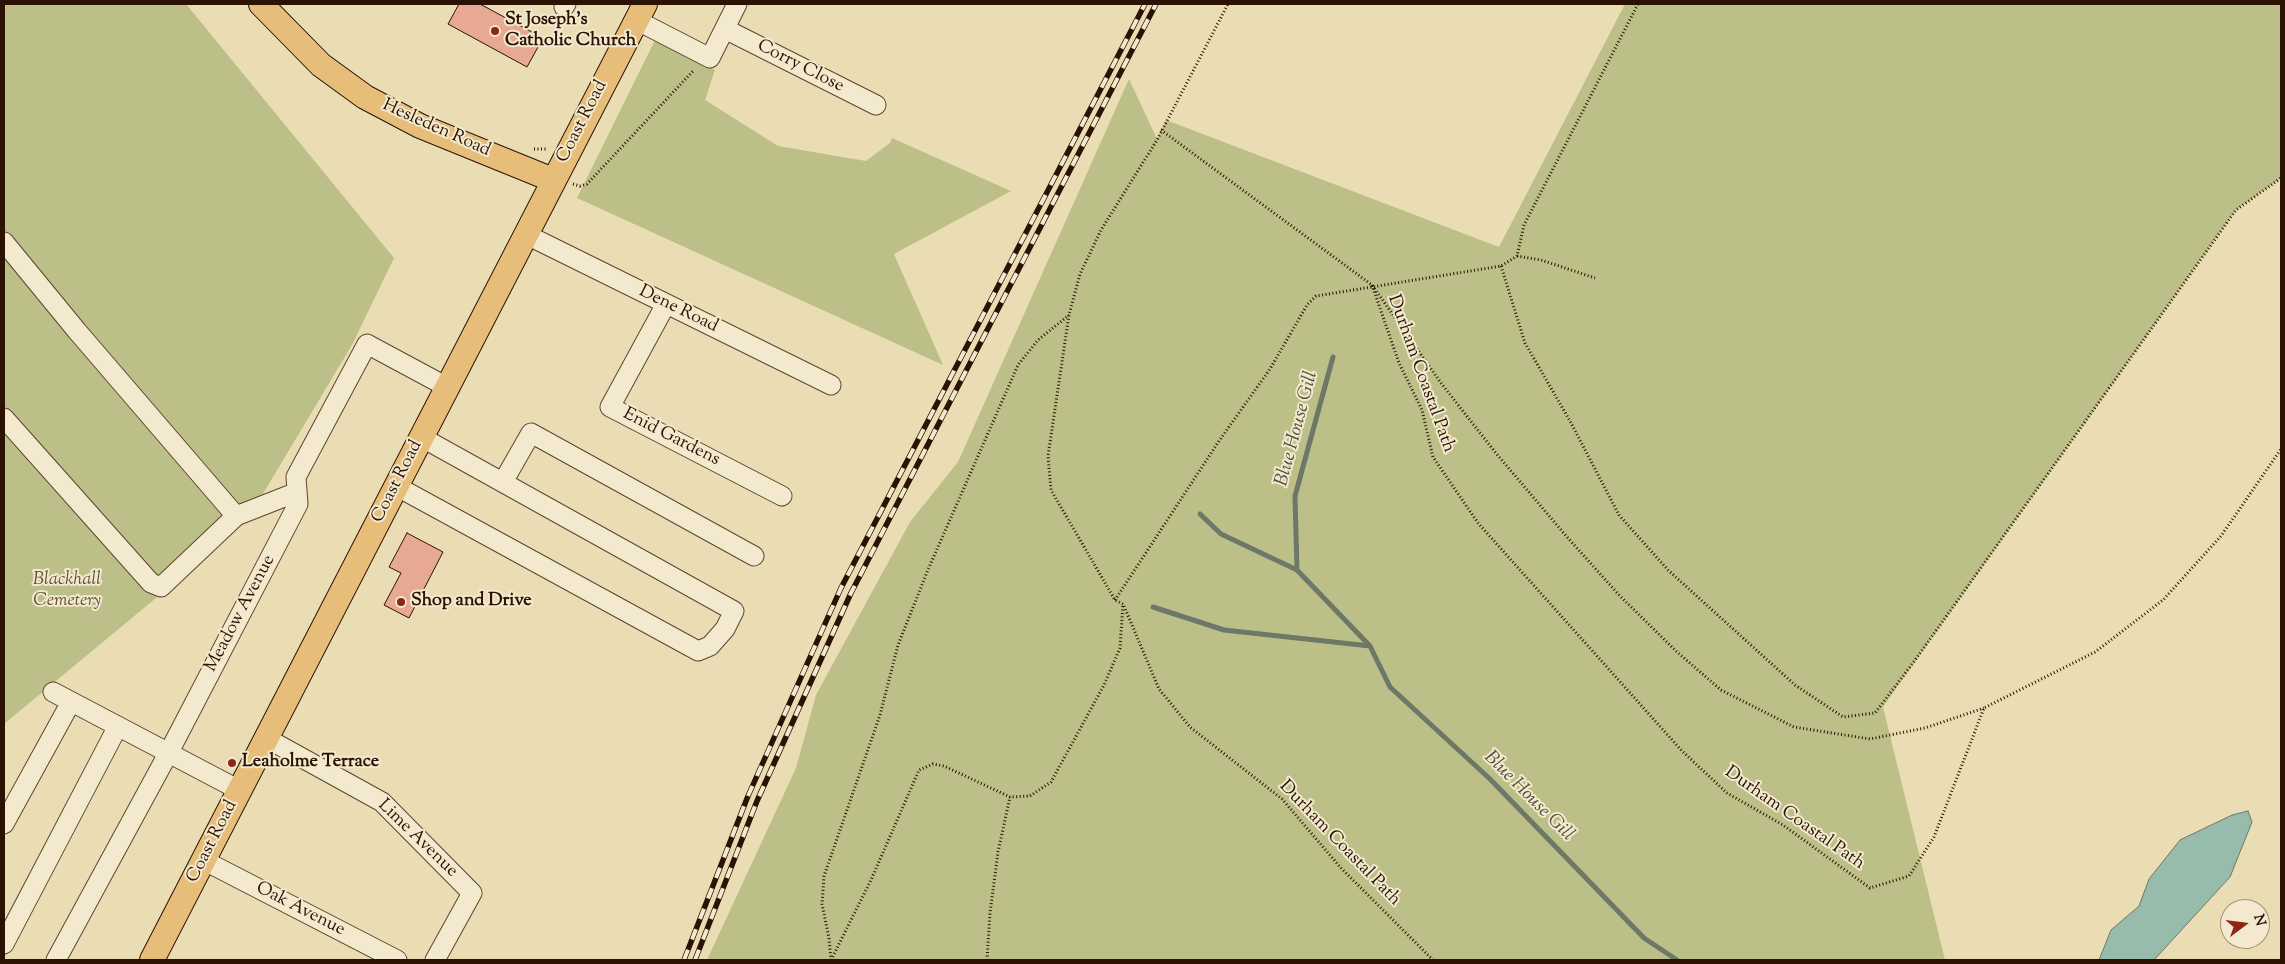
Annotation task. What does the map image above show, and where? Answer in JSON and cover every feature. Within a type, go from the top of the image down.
[{"type":"main road","name":"Hesleden Road","points":[[261,4],[321,65],[365,97],[420,126],[553,180]]},
{"type":"main road","name":"Coast Road","points":[[152,960],[640,12]]},
{"type":"street","points":[[640,12],[710,58],[737,4]]},
{"type":"street","name":"Corry Close","points":[[725,29],[876,106]]},
{"type":"street","name":"Dene Road","points":[[526,234],[832,385]]},
{"type":"street","points":[[4,242],[77,331],[236,516]]},
{"type":"street","name":"Enid Gardens","points":[[666,304],[610,407],[782,496]]},
{"type":"street","name":"Meadow Avenue","points":[[56,960],[169,752],[298,504],[296,477],[367,344],[447,387]]},
{"type":"street","points":[[4,418],[151,583],[161,586],[236,516],[297,492]]},
{"type":"street","points":[[503,482],[531,434],[754,556]]},
{"type":"street","points":[[396,486],[698,651],[710,646],[724,630],[734,611],[421,437]]},
{"type":"street","points":[[52,692],[239,790]]},
{"type":"street","points":[[4,824],[71,702]]},
{"type":"street","points":[[4,944],[118,726]]},
{"type":"street","name":"Lime Avenue","points":[[266,738],[382,802],[472,893],[435,960]]},
{"type":"street","name":"Oak Avenue","points":[[203,860],[397,960]]},
{"type":"path","points":[[831,960],[871,880],[918,770],[933,764],[944,766],[1010,797],[1030,796],[1051,782],[1104,685],[1120,648],[1123,604],[1115,600],[1051,490],[1048,456],[1069,315],[1080,274],[1101,230],[1162,130],[1228,4]]},
{"type":"path","points":[[1517,256],[1524,225],[1638,4]]},
{"type":"path","points":[[553,180],[580,186],[587,184],[696,68],[704,55]]},
{"type":"path","points":[[1162,130],[1372,286],[1447,390],[1495,452],[1634,610],[1676,651],[1722,690],[1794,727],[1870,739],[1925,728],[1984,708],[2095,652],[2163,600],[2221,536],[2281,449]]},
{"type":"path","points":[[526,148],[547,149],[554,145]]},
{"type":"path","points":[[1500,266],[1525,343],[1570,421],[1619,515],[1668,570],[1788,679],[1843,717],[1875,713],[1925,647],[2236,210],[2281,178]]},
{"type":"path","points":[[1115,600],[1270,368],[1307,306],[1316,296],[1500,266],[1517,256],[1542,260],[1595,278]]},
{"type":"path","name":"Durham Coastal Path","points":[[1372,286],[1399,363],[1422,410],[1433,457],[1478,523],[1682,751],[1727,793],[1783,825],[1870,888],[1909,876],[1934,837],[1984,708]]},
{"type":"path","points":[[831,960],[829,938],[822,904],[824,876],[880,715],[898,645],[927,572],[1018,365],[1038,340],[1069,315]]},
{"type":"path","name":"Durham Coastal Path","points":[[1123,604],[1159,689],[1190,727],[1282,799],[1341,868],[1433,960]]},
{"type":"path","points":[[988,960],[990,913],[998,852],[1010,797]]},
{"type":"green space","name":"Blackhall Cemetery","points":[[4,4],[186,4],[394,258],[352,345],[258,502],[156,598],[4,724]]},
{"type":"green space","points":[[1625,4],[2281,4],[2281,178],[2236,210],[1883,707],[1945,960],[707,960],[796,768],[816,695],[910,522],[958,462],[1129,79],[1157,139],[1166,120],[1499,247]]},
{"type":"green space","points":[[655,40],[715,70],[705,100],[778,146],[866,161],[890,143],[892,138],[1011,191],[894,254],[943,365],[577,198]]},
{"type":"shaded area","points":[[2248,811],[2252,822],[2230,877],[2154,960],[2099,960],[2111,930],[2139,906],[2149,879],[2180,840],[2232,815]]},
{"type":"building","name":"St Joseph's Catholic Church","points":[[459,4],[480,4],[543,38],[527,67],[448,24]]},
{"type":"building","points":[[407,533],[443,552],[409,618],[384,605],[401,573],[389,567]]},
{"type":"waterway","name":"Blue House Gill","points":[[1333,357],[1295,496],[1297,570],[1370,646],[1390,687],[1490,779],[1644,938],[1677,960]]},
{"type":"waterway","name":"Blue House Gill","points":[[1200,514],[1221,534],[1297,570]]},
{"type":"waterway","name":"Blue House Gill","points":[[1153,607],[1224,630],[1370,646]]},
{"type":"railway","points":[[684,960],[748,796],[841,588],[1145,4]]},
{"type":"railway","points":[[695,960],[757,801],[851,593],[1156,4]]},
{"type":"place","name":"St Joseph's Catholic Church","points":[[495,31]]},
{"type":"place","name":"Shop and Drive","points":[[401,602]]},
{"type":"place","name":"Leaholme Terrace","points":[[232,763]]}]
